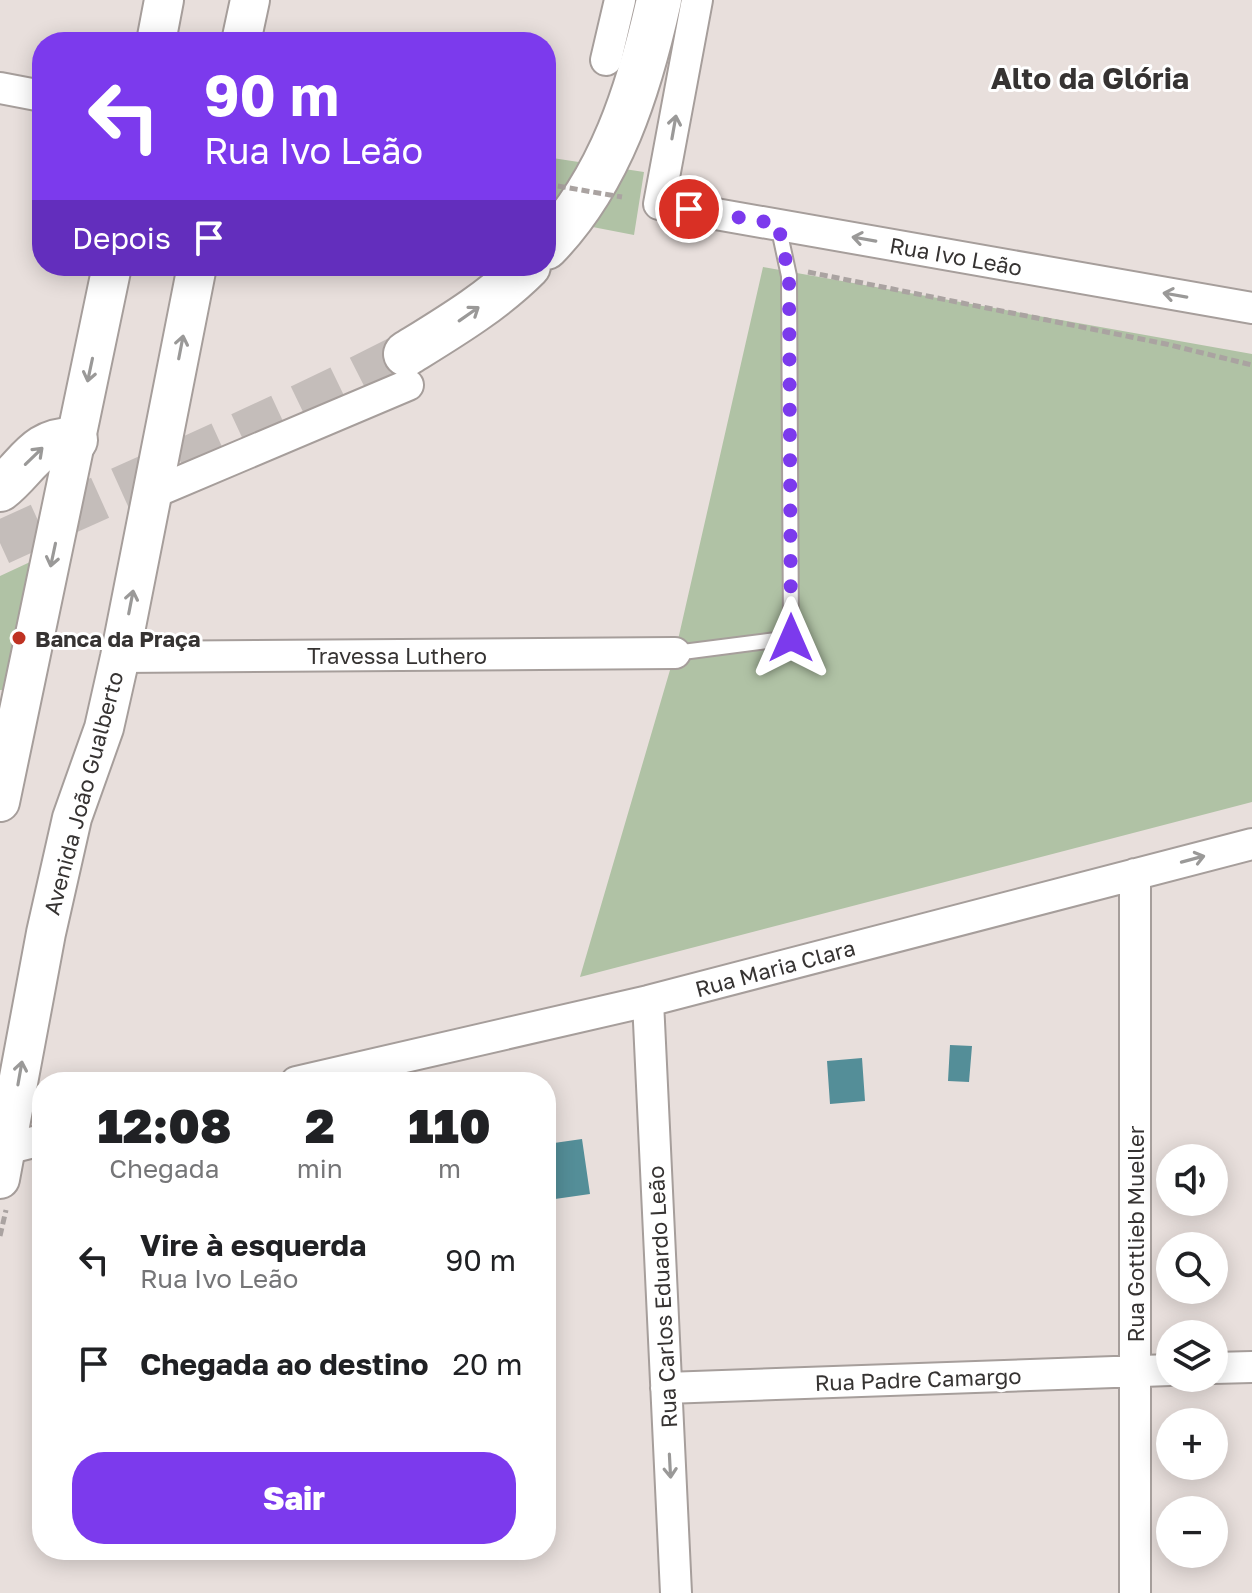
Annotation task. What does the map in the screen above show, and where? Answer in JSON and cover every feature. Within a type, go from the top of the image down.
[{"type":"main road","points":[[556,238],[606,194],[610,153],[626,116],[659,0]]},
{"type":"main road","points":[[407,370],[457,322],[516,276]]},
{"type":"main road","points":[[0,489],[40,449],[59,440],[75,440]]},
{"type":"street","points":[[158,32],[164,0]]},
{"type":"street","points":[[243,32],[250,0]]},
{"type":"street","points":[[606,60],[620,0]]},
{"type":"street","name":"Rua Ivo Leão","points":[[697,0],[659,204],[1252,308]]},
{"type":"street","points":[[0,88],[32,94]]},
{"type":"street","points":[[0,802],[110,276]]},
{"type":"street","name":"Avenida João Gualberto","points":[[3,1164],[46,933],[72,818],[104,728],[120,657],[195,276]]},
{"type":"street","points":[[153,493],[407,370]]},
{"type":"street","name":"Travessa Luthero","points":[[120,657],[675,653]]},
{"type":"street","name":"Rua Maria Clara","points":[[339,1072],[648,1001],[1252,844]]},
{"type":"street","name":"Rua Gottlieb Mueller","points":[[1135,874],[1135,1593]]},
{"type":"street","name":"Rua Carlos Eduardo Leão","points":[[648,1001],[676,1593]]},
{"type":"street","points":[[3,1164],[32,1146]]},
{"type":"street","points":[[1228,1368],[1252,1367]]},
{"type":"street","name":"Rua Padre Camargo","points":[[666,1388],[1156,1370]]},
{"type":"lane","points":[[675,653],[791,638],[788,268],[778,224]]},
{"type":"path","points":[[556,186],[606,194]]},
{"type":"path","points":[[788,268],[1166,344],[1252,365]]},
{"type":"green space","points":[[556,159],[644,172],[634,235],[556,220]]},
{"type":"green space","points":[[763,267],[1252,354],[1252,802],[580,977],[675,653]]},
{"type":"green space","points":[[43,556],[11,690],[0,690],[0,576]]},
{"type":"water","points":[[950,1045],[972,1046],[969,1082],[948,1081]]},
{"type":"water","points":[[862,1058],[865,1101],[830,1104],[827,1061]]},
{"type":"water","points":[[582,1139],[590,1194],[556,1199],[556,1143]]},
{"type":"tunnel","points":[[0,543],[255,428],[406,354]]},
{"type":"place","name":"Banca da Praça","points":[[19,638]]},
{"type":"district","name":"Alto da Glória","points":[[1090,78]]},
{"type":"route","points":[[689,209],[778,224],[789,276],[791,638]]}]
